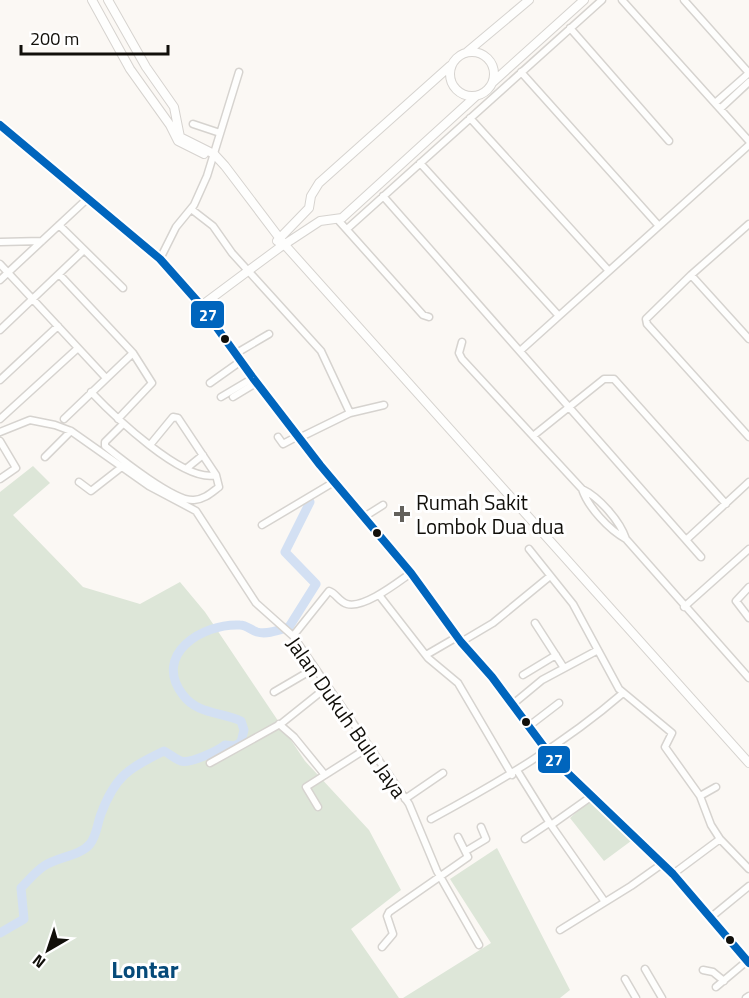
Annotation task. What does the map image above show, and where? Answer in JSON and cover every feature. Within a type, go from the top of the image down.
[{"type":"street","points":[[92,0],[113,41],[178,141],[215,157]]},
{"type":"street","points":[[108,0],[124,32],[174,107],[180,137],[215,157],[281,241],[749,763]]},
{"type":"street","points":[[281,241],[285,230],[309,207],[311,196],[319,183],[450,66],[457,57],[467,52],[529,0]]},
{"type":"street","points":[[429,317],[423,315],[339,221],[476,96],[486,91],[493,82],[584,0]]},
{"type":"street","points":[[346,229],[602,0]]},
{"type":"street","points":[[520,351],[749,143],[622,0]]},
{"type":"street","points":[[684,0],[749,73],[717,106]]},
{"type":"street","points":[[570,28],[669,141]]},
{"type":"street","points":[[113,41],[124,32]]},
{"type":"street","points":[[467,52],[487,57],[494,70],[493,82]]},
{"type":"street","points":[[450,66],[452,86],[463,95],[476,96]]},
{"type":"street","points":[[160,259],[176,227],[191,210],[215,157],[239,72]]},
{"type":"street","points":[[521,72],[659,226]]},
{"type":"street","points":[[717,106],[749,81]]},
{"type":"street","points":[[470,118],[609,271]]},
{"type":"street","points":[[193,124],[220,133]]},
{"type":"street","points":[[0,125],[160,259],[200,304],[254,381],[334,482],[411,573],[459,639],[513,704],[548,751],[673,874],[748,962],[716,987]]},
{"type":"street","points":[[420,163],[559,316]]},
{"type":"street","points":[[383,196],[701,557]]},
{"type":"street","points":[[0,280],[87,199]]},
{"type":"street","points":[[309,207],[320,221]]},
{"type":"street","points":[[191,210],[213,226],[232,252],[321,351],[350,413]]},
{"type":"street","points":[[265,218],[285,230]]},
{"type":"street","points":[[200,304],[249,269],[281,241],[320,221],[342,219]]},
{"type":"street","points":[[749,224],[649,314],[647,324],[749,437]]},
{"type":"street","points":[[59,225],[123,288]]},
{"type":"street","points":[[0,242],[42,241]]},
{"type":"street","points":[[0,330],[84,250]]},
{"type":"street","points":[[0,264],[106,378]]},
{"type":"street","points":[[59,274],[133,353],[152,385],[120,422],[105,442],[105,446],[153,482],[194,500],[207,496],[219,487],[216,475],[176,417],[150,445]]},
{"type":"street","points":[[691,275],[749,339]]},
{"type":"street","points":[[0,380],[58,326]]},
{"type":"street","points":[[210,383],[269,334]]},
{"type":"street","points":[[462,342],[459,353],[462,359],[582,489],[585,498],[616,534],[626,539],[749,678]]},
{"type":"street","points":[[0,419],[78,348]]},
{"type":"street","points":[[64,419],[133,353]]},
{"type":"street","points":[[533,436],[604,379],[614,379],[726,504]]},
{"type":"street","points":[[233,397],[254,381]]},
{"type":"street","points":[[221,398],[254,381]]},
{"type":"street","points":[[91,392],[120,422],[150,445],[187,468],[207,476],[216,475]]},
{"type":"street","points":[[278,437],[283,444],[350,413],[384,405]]},
{"type":"street","name":"Jalan Dukuh Bulu Jaya","points":[[0,432],[30,420],[71,431],[156,490],[196,511],[256,603],[293,636],[405,799],[439,875],[479,945]]},
{"type":"street","points":[[45,457],[71,431]]},
{"type":"street","points":[[0,441],[16,468],[0,479]]},
{"type":"street","points":[[187,468],[203,455]]},
{"type":"street","points":[[79,482],[91,491],[123,466]]},
{"type":"street","points":[[262,525],[334,482]]},
{"type":"street","points":[[686,540],[749,482]]},
{"type":"street","points":[[364,517],[383,505]]},
{"type":"street","points":[[529,549],[549,577],[573,604],[622,693],[670,731],[672,735],[665,747],[700,796],[711,825],[720,839],[749,868]]},
{"type":"street","points":[[684,607],[749,549]]},
{"type":"street","points":[[293,636],[330,591],[349,605],[379,595],[411,573]]},
{"type":"street","points":[[426,655],[493,623],[549,577]]},
{"type":"street","points":[[749,587],[736,601],[749,618]]},
{"type":"street","points":[[379,595],[426,655],[458,683],[515,773],[605,902]]},
{"type":"street","points":[[535,623],[564,668]]},
{"type":"street","points":[[513,704],[542,680],[598,650]]},
{"type":"street","points":[[523,675],[556,655]]},
{"type":"street","points":[[274,692],[315,668]]},
{"type":"street","points":[[210,763],[279,724],[327,687]]},
{"type":"street","points":[[418,826],[515,773],[548,751],[622,693]]},
{"type":"street","points":[[529,726],[559,703]]},
{"type":"street","points":[[279,724],[308,753],[324,775]]},
{"type":"street","points":[[318,807],[306,788],[369,747]]},
{"type":"street","points":[[405,799],[443,773]]},
{"type":"street","points":[[700,796],[716,787]]},
{"type":"street","points":[[525,839],[592,796]]},
{"type":"street","points":[[466,851],[486,839],[481,827]]},
{"type":"street","points":[[382,947],[393,934],[387,916],[389,912],[439,875],[468,858],[458,837]]},
{"type":"street","points":[[673,874],[720,839]]},
{"type":"street","points":[[560,930],[662,864]]},
{"type":"street","points":[[710,918],[749,886]]},
{"type":"street","points":[[645,969],[662,998]]},
{"type":"street","points":[[703,970],[713,972],[724,981]]},
{"type":"street","points":[[625,979],[636,998]]},
{"type":"shaded area","points":[[33,466],[50,483],[13,515],[83,587],[140,604],[180,582],[205,612],[305,761],[369,830],[401,890],[351,929],[399,998],[0,998],[0,492]]},
{"type":"shaded area","points":[[589,801],[631,841],[604,861],[570,818]]},
{"type":"shaded area","points":[[497,848],[570,990],[560,998],[403,998],[491,943],[450,879]]},
{"type":"waterway","points":[[0,933],[24,919],[21,888],[41,868],[80,851],[90,844],[106,801],[118,782],[132,768],[164,751],[179,760],[190,761],[225,745],[235,746],[241,742],[244,730],[241,721],[195,706],[183,695],[175,680],[173,667],[177,655],[186,644],[211,629],[240,625],[265,633],[289,627],[316,584],[285,552],[310,502]]},
{"type":"transit line","name":"27","points":[[0,125],[160,259],[199,303],[320,465],[411,573],[461,642],[492,677],[553,759],[673,874],[749,963]]},
{"type":"place","name":"Rumah Sakit Lombok Dua dua","points":[[402,514]]},
{"type":"district","name":"Lontar","points":[[145,969]]}]
